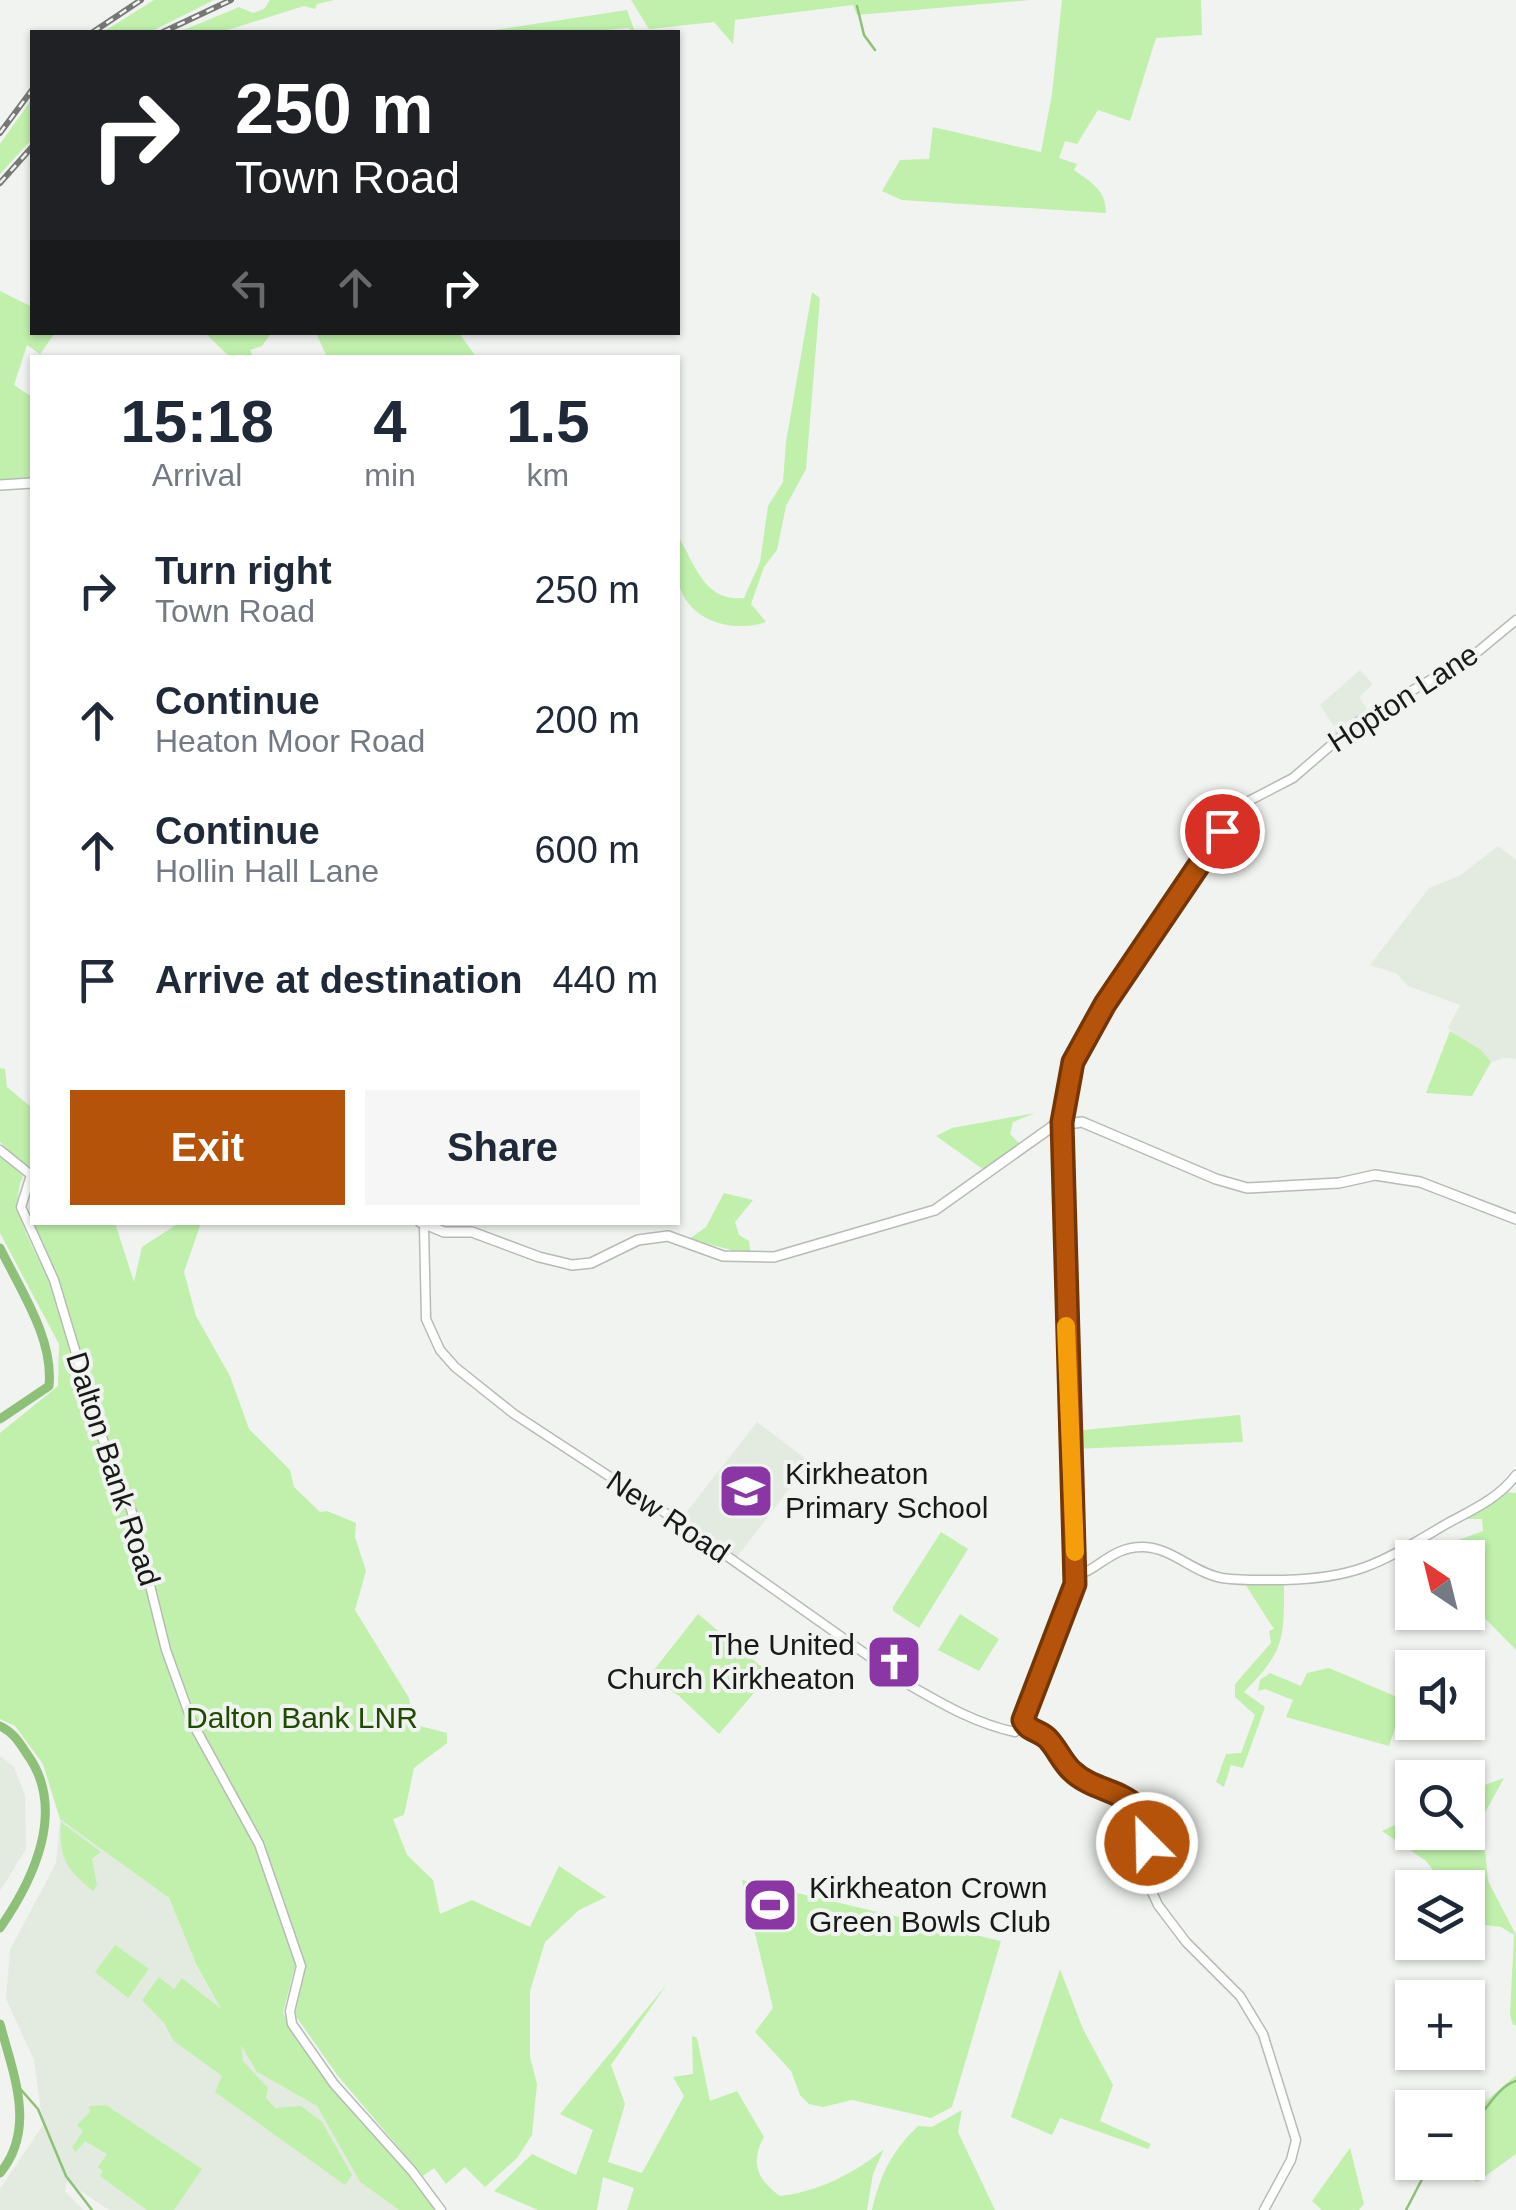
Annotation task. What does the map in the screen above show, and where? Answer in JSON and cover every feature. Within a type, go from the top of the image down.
[{"type":"main road","points":[[0,485],[30,483]]},
{"type":"main road","points":[[425,1225],[444,1232],[472,1232],[538,1258],[572,1264],[591,1262],[638,1240],[668,1236],[704,1252],[774,1257],[928,1213],[952,1202],[1062,1122],[1082,1122],[1216,1179],[1248,1188],[1339,1183],[1374,1175],[1420,1182],[1516,1220]]},
{"type":"street","name":"Hopton Lane","points":[[1062,1122],[1073,1062],[1105,1004],[1240,806],[1293,778],[1358,722],[1474,654],[1516,620]]},
{"type":"street","points":[[1062,1122],[1074,1575],[1071,1598],[1024,1722],[1047,1738],[1073,1772],[1130,1801],[1143,1816],[1147,1881],[1178,1933],[1248,2008],[1263,2034],[1296,2140],[1291,2160],[1264,2210]]},
{"type":"street","name":"Dalton Bank Road","points":[[0,1150],[30,1174]]},
{"type":"street","name":"Dalton Bank Road","points":[[30,1178],[21,1207],[54,1280],[99,1430],[131,1509],[166,1650],[192,1722],[259,1844],[301,1966],[290,2011],[292,2024],[334,2084],[412,2171],[440,2210]]},
{"type":"street","name":"New Road","points":[[422,1225],[426,1319],[440,1350],[478,1389],[676,1520],[883,1668],[950,1710],[1015,1732],[1024,1722]]},
{"type":"street","points":[[1074,1575],[1116,1552],[1144,1547],[1162,1551],[1216,1577],[1243,1581],[1338,1578],[1406,1549],[1498,1494],[1516,1475]]},
{"type":"street","points":[[1075,1550],[1096,1563]]},
{"type":"shaded area","points":[[1360,670],[1373,684],[1359,697],[1369,712],[1334,736],[1335,728],[1320,705]]},
{"type":"shaded area","points":[[1498,846],[1516,860],[1516,1059],[1492,1062],[1448,1028],[1460,1005],[1408,986],[1397,974],[1370,965],[1429,888],[1461,875]]},
{"type":"shaded area","name":"Kirkheaton Primary School","points":[[757,1422],[810,1462],[737,1557],[681,1519]]},
{"type":"shaded area","points":[[0,1756],[14,1767],[25,1795],[26,1849],[0,1891]]},
{"type":"shaded area","points":[[60,1819],[169,1898],[196,1965],[257,2072],[317,2106],[360,2182],[399,2210],[109,2210],[67,2182],[65,2191],[83,2210],[0,2210],[0,2189],[43,2125],[34,2060],[6,1999],[10,1950],[56,1863]]},
{"type":"green space","points":[[154,0],[214,0],[154,30],[106,30]]},
{"type":"green space","points":[[270,0],[334,0],[317,4],[315,9],[304,6],[227,30],[184,30],[239,7],[253,13],[264,9]]},
{"type":"green space","points":[[631,0],[1030,0],[857,15],[853,5],[735,20],[733,44],[714,22],[649,29]]},
{"type":"green space","points":[[1062,0],[1201,0],[1202,35],[1156,38],[1130,121],[1098,110],[1077,144],[1065,141],[1059,158],[1077,164],[1074,170],[1101,193],[1106,213],[902,200],[882,191],[900,160],[929,159],[933,127],[1041,152]]},
{"type":"green space","points":[[627,10],[634,30],[628,28],[494,30]]},
{"type":"green space","points":[[30,102],[30,141],[0,174],[0,144]]},
{"type":"green space","points":[[0,291],[30,306],[30,335],[54,335],[40,354],[27,345],[14,385],[30,396],[30,481],[0,480]]},
{"type":"green space","points":[[812,292],[820,298],[806,469],[786,506],[777,550],[764,567],[751,604],[766,622],[740,626],[714,622],[693,608],[680,587],[680,540],[710,588],[730,598],[744,598],[760,562],[768,506],[783,482],[786,442]]},
{"type":"green space","points":[[207,335],[270,335],[262,346],[250,350],[252,355],[228,355]]},
{"type":"green space","points":[[317,335],[460,335],[475,355],[326,355]]},
{"type":"green space","points":[[1450,1031],[1481,1050],[1491,1062],[1472,1096],[1426,1093]]},
{"type":"green space","points":[[0,1068],[5,1069],[7,1087],[30,1106],[30,1171],[0,1142]]},
{"type":"green space","points":[[1035,1113],[1013,1122],[1010,1134],[1020,1144],[987,1172],[936,1136],[952,1128]]},
{"type":"green space","name":"Dalton Bank LNR","points":[[0,1154],[23,1176],[18,1204],[21,1218],[53,1293],[67,1340],[75,1336],[58,1279],[34,1225],[116,1225],[134,1282],[142,1247],[176,1225],[200,1225],[184,1272],[196,1316],[230,1376],[249,1429],[290,1470],[294,1487],[320,1512],[327,1511],[356,1523],[355,1537],[366,1571],[355,1610],[409,1698],[413,1720],[420,1726],[447,1733],[447,1743],[414,1768],[404,1815],[393,1819],[407,1855],[433,1880],[440,1914],[472,1900],[530,1927],[559,1866],[606,1897],[579,1910],[545,1942],[530,1991],[530,2057],[537,2084],[532,2135],[517,2158],[485,2187],[465,2167],[446,2184],[434,2168],[423,2176],[338,2076],[295,2015],[305,1967],[297,1941],[258,1833],[194,1719],[168,1652],[161,1611],[152,1609],[188,1725],[255,1846],[296,1963],[283,2012],[289,2028],[334,2091],[406,2171],[435,2210],[399,2210],[360,2182],[317,2106],[257,2072],[241,2045],[243,2061],[268,2088],[266,2098],[275,2108],[301,2106],[322,2122],[352,2175],[345,2185],[215,2092],[222,2076],[174,2041],[164,2023],[142,2000],[159,1977],[174,1989],[182,1978],[221,2009],[196,1964],[169,1898],[60,1819],[43,1764],[15,1726],[0,1719],[0,1433],[58,1386],[59,1344],[0,1233]]},
{"type":"green space","points":[[724,1193],[753,1200],[735,1222],[739,1235],[749,1241],[751,1255],[689,1239],[706,1227]]},
{"type":"green space","points":[[1240,1415],[1243,1442],[1072,1449],[1073,1431]]},
{"type":"green space","points":[[1506,1492],[1516,1493],[1516,1650],[1485,1618],[1485,1540],[1458,1540],[1483,1531],[1482,1519],[1467,1519]]},
{"type":"green space","points":[[941,1532],[968,1549],[919,1628],[893,1611],[893,1607]]},
{"type":"green space","points":[[1284,1583],[1284,1618],[1275,1654],[1244,1692],[1265,1707],[1243,1768],[1231,1765],[1224,1787],[1216,1782],[1226,1754],[1241,1753],[1255,1715],[1235,1697],[1235,1684],[1271,1643],[1269,1631],[1274,1629],[1245,1584]]},
{"type":"green space","points":[[698,1614],[770,1674],[719,1734],[650,1675]]},
{"type":"green space","points":[[960,1614],[999,1639],[979,1671],[938,1650]]},
{"type":"green space","points":[[1329,1668],[1395,1696],[1395,1728],[1389,1746],[1286,1717],[1293,1700],[1265,1689],[1258,1691],[1260,1680],[1270,1673],[1301,1686],[1307,1673]]},
{"type":"green space","points":[[1504,1778],[1485,1813],[1485,1785]]},
{"type":"green space","points":[[61,1822],[101,1852],[92,1859],[97,1885],[93,1891],[66,1861]]},
{"type":"green space","points":[[1395,1825],[1395,1840],[1382,1831]]},
{"type":"green space","points":[[1410,1850],[1485,1850],[1488,1881],[1516,1935],[1516,2025],[1510,2015],[1514,1935],[1501,1927],[1485,1925],[1485,1870],[1433,1870]]},
{"type":"green space","points":[[742,1880],[1001,1941],[952,2107],[931,2118],[852,2100],[823,2107],[809,2104],[800,2095],[791,2071],[755,2032],[773,2008]]},
{"type":"green space","points":[[115,1945],[149,1969],[128,1998],[95,1972]]},
{"type":"green space","points":[[1060,1969],[1083,2029],[1113,2085],[1100,2121],[1151,2144],[1148,2149],[1060,2118],[1052,2135],[1011,2117]]},
{"type":"green space","points":[[667,1984],[611,2065],[625,2104],[608,2162],[642,2173],[684,2096],[673,2077],[693,2074],[692,2036],[697,2038],[710,2101],[737,2091],[764,2137],[757,2155],[758,2170],[780,2196],[835,2180],[884,2149],[873,2174],[867,2210],[627,2210],[634,2188],[603,2177],[597,2210],[538,2210],[494,2191],[532,2154],[576,2175],[593,2130],[560,2114]]},
{"type":"green space","points":[[1516,2075],[1516,2154],[1485,2176],[1485,2102]]},
{"type":"green space","points":[[106,2105],[202,2169],[174,2210],[147,2210],[100,2176],[103,2171],[98,2167],[107,2154],[85,2141],[76,2152],[72,2148],[83,2131],[77,2125],[90,2112],[89,2106]]},
{"type":"green space","points":[[962,2110],[958,2132],[995,2210],[872,2210],[888,2164],[909,2135],[918,2126],[932,2127]]},
{"type":"green space","points":[[1350,2148],[1364,2204],[1359,2210],[1322,2210],[1312,2201]]},
{"type":"waterway","points":[[857,6],[864,35],[875,50]]},
{"type":"waterway","points":[[0,1248],[41,1332],[49,1368],[49,1386],[0,1419]]},
{"type":"waterway","points":[[0,1726],[18,1741],[39,1775],[45,1820],[34,1866],[0,1928]]},
{"type":"waterway","points":[[0,2024],[20,2119],[11,2156],[0,2173]]},
{"type":"waterway","points":[[1485,2109],[1502,2089],[1516,2081]]},
{"type":"waterway","points":[[16,2084],[38,2109],[66,2176],[92,2210]]},
{"type":"waterway","points":[[1406,2210],[1422,2180]]},
{"type":"railway","points":[[96,30],[141,0]]},
{"type":"railway","points":[[167,30],[231,0]]},
{"type":"railway","points":[[0,133],[30,93]]},
{"type":"railway","points":[[0,183],[30,149]]},
{"type":"slow traffic","points":[[1066,1326],[1075,1552]]},
{"type":"place","name":"Kirkheaton Primary School","points":[[746,1491]]},
{"type":"place","name":"The United Church Kirkheaton","points":[[894,1662]]},
{"type":"place","name":"Kirkheaton Crown Green Bowls Club","points":[[770,1905]]},
{"type":"route","points":[[1147,1843],[1146,1822],[1138,1809],[1126,1798],[1073,1772],[1047,1738],[1027,1727],[1023,1720],[1075,1584],[1068,1419],[1064,1093],[1073,1062],[1105,1004],[1222,831]]}]
